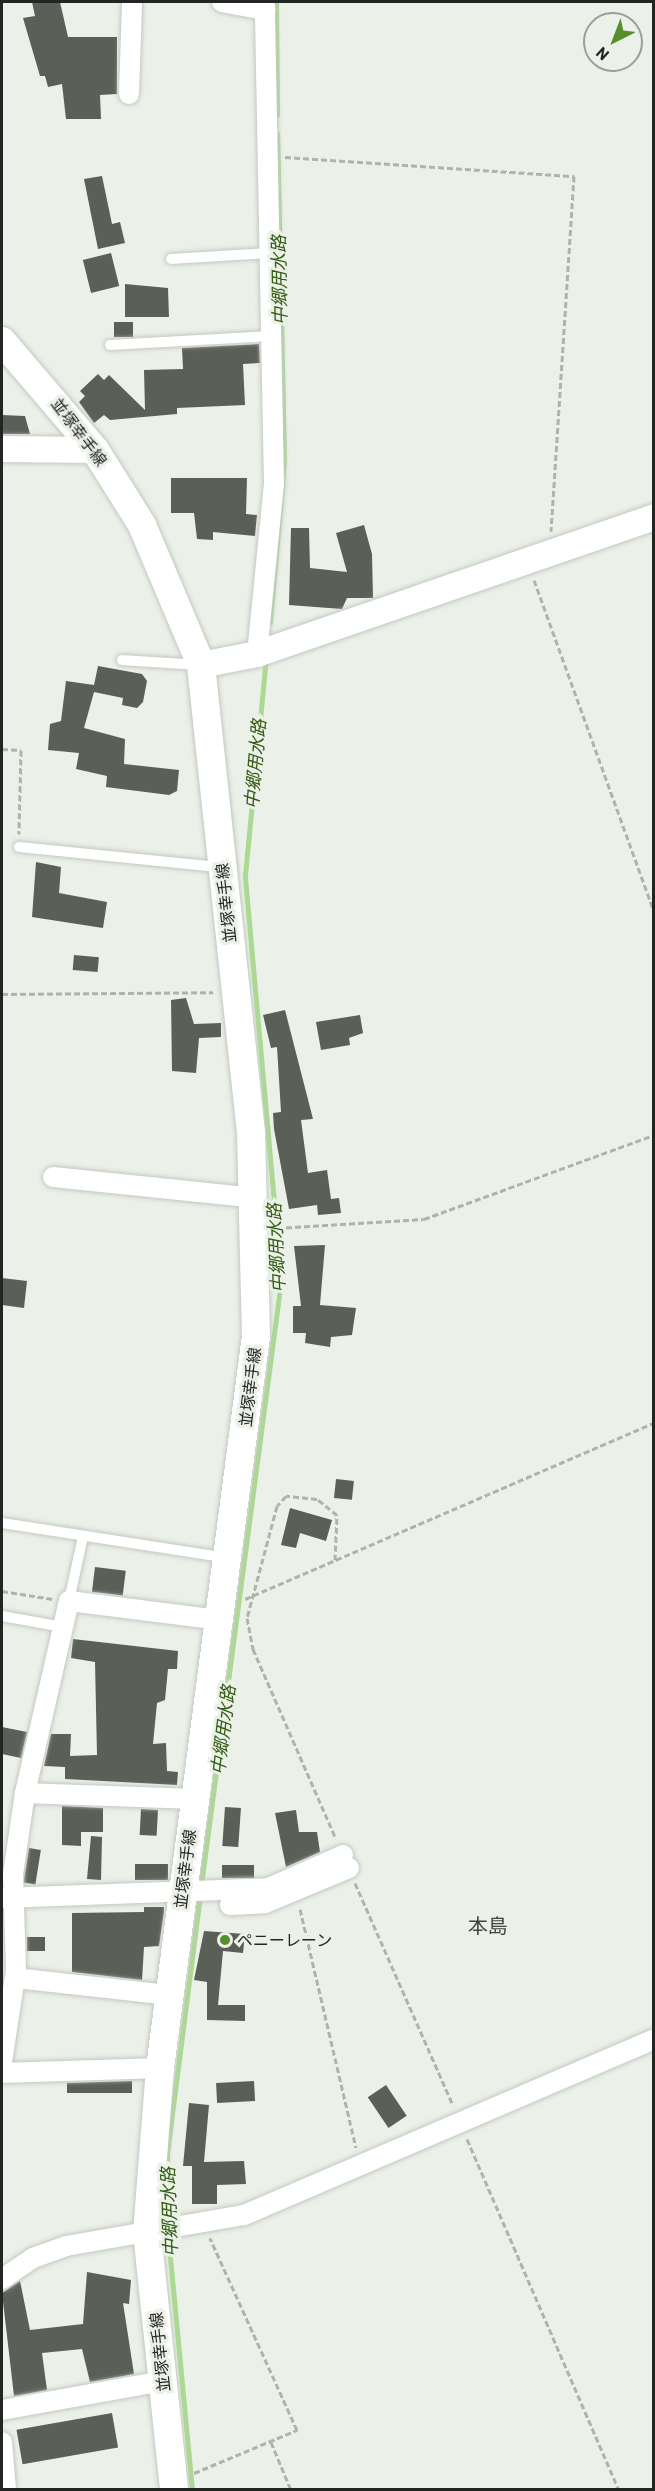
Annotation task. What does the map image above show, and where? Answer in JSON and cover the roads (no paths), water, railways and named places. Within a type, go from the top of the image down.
[{"type":"main road","name":"並塚幸手線","points":[[2,341],[95,450],[142,525],[201,665],[236,992],[255,1198],[256,1336],[160,2068],[147,2232],[173,2482]]},
{"type":"street","points":[[129,94],[132,2]]},
{"type":"street","points":[[222,2],[265,6],[274,484],[257,654]]},
{"type":"street","points":[[2,449],[95,450]]},
{"type":"street","points":[[201,665],[257,654],[654,517]]},
{"type":"street","points":[[53,1177],[255,1198]]},
{"type":"street","points":[[2,2062],[6,2008],[15,1978],[9,1897],[25,1793],[69,1601],[219,1620]]},
{"type":"street","points":[[25,1793],[194,1799]]},
{"type":"street","points":[[9,1897],[216,1894],[269,1888],[346,1862],[296,1890],[265,1903],[218,1906],[216,1894]]},
{"type":"street","points":[[15,1978],[169,1995]]},
{"type":"street","points":[[2,2279],[33,2258],[66,2246],[244,2216],[654,2038]]},
{"type":"street","points":[[2,2073],[160,2068]]},
{"type":"street","points":[[2,2410],[163,2381]]},
{"type":"street","points":[[2,2442],[6,2490]]},
{"type":"lane","points":[[171,259],[269,253]]},
{"type":"lane","points":[[110,345],[272,336]]},
{"type":"lane","points":[[122,660],[201,665]]},
{"type":"lane","points":[[19,847],[221,867]]},
{"type":"lane","points":[[2,1523],[228,1559]]},
{"type":"lane","points":[[69,1601],[83,1536]]},
{"type":"lane","points":[[2,1616],[63,1628]]},
{"type":"waterway","name":"中郷用水路","points":[[276,2],[277,115]]},
{"type":"waterway","name":"中郷用水路","points":[[270,622],[284,461],[277,134]]},
{"type":"waterway","name":"中郷用水路","points":[[201,1885],[281,1281],[245,875],[266,658]]},
{"type":"waterway","name":"中郷用水路","points":[[192,2490],[166,2213],[167,2153],[200,1894]]},
{"type":"place","name":"ペニーレーン","points":[[225,1940]]},
{"type":"district","name":"本島","points":[[488,1925]]}]
